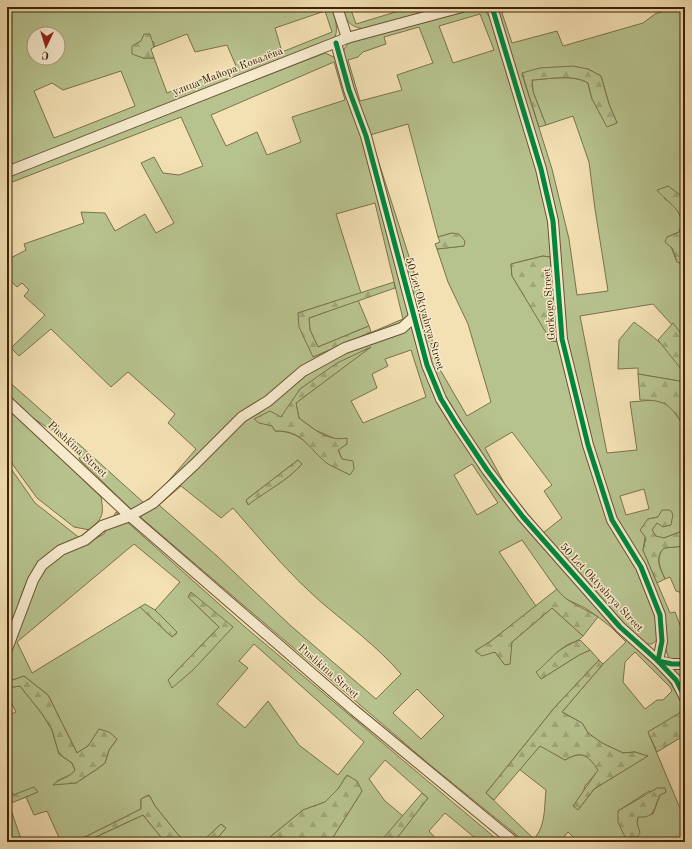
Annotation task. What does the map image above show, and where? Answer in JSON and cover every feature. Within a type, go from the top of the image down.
[{"type":"street","points":[[337,7],[348,38]]},
{"type":"street","name":"улица Майора Ковалёва","points":[[7,172],[348,38],[462,7]]},
{"type":"street","name":"Gorkogo Street","points":[[492,7],[541,169],[553,221],[562,338],[588,445],[612,520],[641,567],[660,615],[662,641],[658,661]]},
{"type":"street","name":"50 Let Oktyabrya Street","points":[[336,43],[349,90],[366,136],[427,365],[441,399],[487,470],[523,517],[620,627],[658,661],[676,680],[685,698]]},
{"type":"street","points":[[7,649],[33,580],[42,565],[61,550],[84,540],[102,526],[130,516],[153,503],[196,464],[242,417],[268,401],[303,370],[345,348],[402,328],[414,317]]},
{"type":"street","name":"Pushkina Street","points":[[7,401],[130,516],[354,710],[514,842]]},
{"type":"street","points":[[658,661],[672,664],[685,664]]},
{"type":"green space","points":[[7,7],[283,7],[292,9],[293,7],[331,7],[336,28],[333,41],[7,168]],"holes":[[[325,11],[332,32],[282,52],[275,28]],[[187,34],[195,52],[227,45],[236,66],[167,93],[154,58],[143,58],[133,46],[141,41],[154,42],[154,47]],[[121,71],[135,106],[54,138],[34,91],[52,83],[63,90]]]},
{"type":"green space","points":[[340,7],[350,7],[356,24],[412,7],[446,7],[364,29],[351,24],[344,16]]},
{"type":"green space","points":[[495,7],[517,7],[502,13],[512,43],[557,31],[563,46],[643,23],[655,14],[674,7],[685,7],[685,204],[681,196],[664,198],[679,213],[681,222],[679,232],[667,237],[677,262],[685,265],[685,339],[653,304],[580,316],[607,453],[637,450],[630,402],[654,400],[670,405],[685,428],[685,530],[664,538],[656,537],[652,530],[658,517],[648,519],[643,550],[670,613],[675,612],[685,638],[685,694],[673,671],[666,650],[661,612],[614,512],[590,442],[565,339],[555,220]],"holes":[[[588,69],[601,76],[609,104],[617,123],[592,99],[588,83],[582,80],[569,78],[532,80],[533,92],[546,125],[573,116],[589,162],[608,291],[577,295],[569,239],[552,169],[522,74]],[[644,489],[649,509],[626,515],[620,496]]]},
{"type":"green space","points":[[477,8],[484,9],[492,21],[526,125],[551,225],[556,285],[587,449],[656,615],[658,639],[652,644],[645,644],[620,621],[522,513],[446,403],[430,363],[343,56],[344,49],[349,42]],"holes":[[[480,14],[494,50],[453,63],[439,26]],[[419,27],[433,63],[397,75],[402,90],[360,101],[348,60],[358,57],[363,52],[386,44],[384,37]],[[408,124],[438,237],[452,233],[464,246],[437,249],[448,282],[468,324],[491,402],[467,416],[438,366],[422,297],[370,135]],[[543,256],[550,257],[539,320],[512,276],[511,264]],[[512,432],[552,485],[544,491],[562,518],[543,533],[507,488],[485,448]]]},
{"type":"green space","points":[[144,34],[150,34],[154,47],[151,49],[154,58],[143,58],[132,54],[132,46],[141,41]]},
{"type":"green space","points":[[325,53],[336,58],[364,141],[410,317],[401,325],[302,370],[151,501],[133,511],[80,460],[72,438],[144,503],[165,485],[196,449],[168,423],[175,414],[128,372],[111,387],[51,329],[19,356],[11,348],[45,315],[24,296],[29,290],[22,283],[17,287],[7,278],[7,260],[26,250],[24,244],[84,223],[81,212],[105,213],[115,231],[145,214],[156,233],[174,223],[141,163],[154,157],[163,173],[179,175],[203,166],[181,117],[7,184],[7,176]],"holes":[[[334,62],[345,100],[292,117],[301,142],[267,155],[257,132],[226,146],[211,115]],[[375,203],[403,319],[313,357],[298,313],[361,293],[336,214]]]},
{"type":"green space","points":[[573,66],[588,69],[601,76],[609,104],[617,123],[607,127],[592,99],[588,83],[582,80],[569,78],[553,78],[532,80],[533,92],[546,125],[539,127],[522,73],[540,68]]},
{"type":"green space","points":[[668,186],[681,196],[683,200],[685,212],[685,233],[682,243],[685,243],[685,265],[677,262],[673,249],[665,242],[667,237],[679,232],[681,225],[681,219],[676,208],[657,190]]},
{"type":"green space","points":[[452,233],[459,234],[465,241],[464,246],[437,249],[435,244],[440,242],[438,237]]},
{"type":"green space","points":[[543,256],[550,257],[559,342],[551,341],[512,276],[511,264]]},
{"type":"green space","points":[[394,282],[395,288],[309,318],[310,330],[318,347],[369,326],[371,332],[313,357],[299,327],[298,313]]},
{"type":"green space","points":[[358,300],[369,326],[318,347],[310,330],[309,318]]},
{"type":"green space","points":[[411,322],[468,448],[661,668],[685,707],[685,720],[682,713],[648,732],[685,820],[685,842],[578,842],[568,832],[560,842],[525,842],[429,764],[138,515],[244,417],[306,371]],"holes":[[[368,348],[296,403],[299,418],[315,430],[347,444],[338,449],[342,459],[329,464],[299,437],[292,434],[275,431],[272,426],[288,409],[300,389]],[[411,350],[426,397],[363,423],[351,401],[377,388],[372,374],[388,366],[385,359]],[[298,460],[302,464],[283,481],[248,504],[246,500]],[[472,464],[498,503],[477,515],[454,475]],[[181,486],[221,518],[233,508],[298,580],[321,602],[373,645],[401,674],[376,699],[291,626],[217,556],[159,505]],[[522,540],[562,597],[585,608],[598,617],[626,642],[603,664],[562,712],[582,723],[588,733],[602,743],[623,753],[635,752],[647,756],[594,789],[578,810],[585,786],[599,770],[588,758],[584,756],[576,755],[565,760],[540,745],[519,769],[546,790],[543,822],[534,839],[486,793],[555,707],[599,660],[590,650],[579,655],[541,679],[547,663],[557,652],[583,636],[552,608],[512,642],[505,665],[495,652],[475,651],[491,641],[536,606],[499,552]],[[635,652],[670,687],[672,691],[663,700],[657,700],[645,709],[623,682],[625,662]],[[417,689],[444,716],[421,739],[393,713]],[[649,791],[660,795],[653,814],[638,817],[637,823],[618,811]]]},
{"type":"green space","points":[[634,322],[658,341],[673,356],[684,373],[685,382],[638,374],[638,368],[618,369],[619,340]]},
{"type":"green space","points":[[673,323],[685,339],[685,374],[658,340]]},
{"type":"green space","points":[[371,347],[296,403],[299,418],[316,430],[322,434],[334,438],[347,438],[347,444],[338,450],[342,459],[353,461],[354,469],[350,475],[328,464],[299,437],[285,432],[275,431],[272,426],[259,423],[254,419],[270,411],[281,417],[300,389],[337,363]]},
{"type":"green space","points":[[638,374],[685,382],[685,428],[676,414],[668,406],[657,401],[640,400]]},
{"type":"green space","points":[[7,380],[59,426],[51,430],[30,416],[7,395]]},
{"type":"green space","points":[[7,407],[101,497],[102,515],[98,522],[90,530],[74,527],[37,498],[13,465],[7,450]]},
{"type":"green space","points":[[298,460],[302,464],[296,470],[283,481],[248,505],[246,500]]},
{"type":"green space","points":[[7,463],[35,503],[81,539],[53,554],[39,564],[32,572],[23,591],[7,641]]},
{"type":"green space","points":[[662,510],[670,510],[673,514],[671,525],[663,527],[657,523],[652,530],[656,536],[664,538],[685,530],[685,546],[664,548],[659,556],[659,563],[665,579],[657,583],[643,550],[646,538],[640,530],[648,519],[658,517]]},
{"type":"green space","points":[[116,512],[245,627],[500,842],[480,842],[445,813],[429,831],[439,842],[393,842],[428,798],[385,760],[369,779],[385,801],[403,816],[380,842],[330,842],[362,791],[347,775],[338,789],[325,802],[303,810],[264,842],[214,842],[226,828],[221,824],[202,842],[184,842],[155,806],[149,795],[141,799],[141,809],[75,842],[61,842],[47,811],[34,815],[26,797],[37,792],[13,795],[7,781],[7,716],[16,712],[7,694],[7,688],[20,686],[43,715],[52,730],[59,754],[72,763],[75,770],[72,774],[57,781],[76,783],[97,769],[105,763],[109,750],[117,739],[99,730],[88,746],[77,753],[48,695],[24,676],[7,682],[7,657],[20,626],[30,595],[45,567],[64,552],[104,534]],"holes":[[[134,544],[180,582],[155,610],[177,633],[172,637],[140,607],[32,673],[17,642]],[[188,597],[233,627],[168,680],[219,627]],[[254,644],[364,742],[338,775],[299,745],[268,701],[245,728],[217,704],[248,668],[239,661]]]},
{"type":"green space","points":[[685,546],[685,594],[676,591],[670,577],[665,579],[660,567],[659,559],[664,548]]},
{"type":"green space","points":[[557,589],[570,602],[598,617],[583,636],[552,608],[512,642],[510,664],[505,665],[495,652],[482,656],[475,651],[491,641]]},
{"type":"green space","points":[[191,592],[233,627],[193,670],[172,688],[168,680],[219,627],[188,597]]},
{"type":"green space","points":[[145,604],[155,610],[177,632],[172,637],[140,607]]},
{"type":"green space","points":[[580,640],[590,650],[579,655],[541,679],[536,672],[560,650]]},
{"type":"green space","points":[[599,660],[603,664],[562,712],[582,723],[588,733],[602,743],[623,753],[635,752],[648,756],[594,789],[578,810],[573,806],[598,770],[588,758],[584,756],[576,755],[565,760],[540,746],[494,800],[486,793],[555,707]]},
{"type":"green space","points":[[24,676],[48,695],[77,753],[88,746],[99,729],[109,732],[117,739],[109,750],[105,763],[76,783],[53,785],[73,773],[75,770],[72,763],[59,754],[52,730],[43,715],[20,686],[7,688],[7,682]]},
{"type":"green space","points":[[681,712],[685,720],[685,735],[657,752],[648,732]]},
{"type":"green space","points":[[347,775],[357,781],[362,791],[330,842],[264,842],[303,810],[325,802],[338,789]]},
{"type":"green space","points":[[7,781],[13,795],[34,787],[38,792],[9,804],[7,799]]},
{"type":"green space","points":[[657,788],[665,788],[666,792],[660,795],[651,814],[644,817],[638,817],[637,823],[640,833],[635,839],[625,837],[618,822],[618,811]]},
{"type":"green space","points":[[422,793],[428,798],[394,842],[380,842]]},
{"type":"green space","points":[[149,795],[155,806],[184,842],[156,842],[161,837],[143,815],[85,842],[75,842],[141,809],[141,799]]},
{"type":"green space","points":[[7,799],[9,804],[22,842],[7,842]]},
{"type":"green space","points":[[143,815],[161,837],[156,842],[85,842]]},
{"type":"green space","points":[[221,824],[226,828],[214,842],[202,842]]},
{"type":"cycle path","points":[[492,7],[541,169],[553,221],[562,339],[588,445],[612,520],[641,567],[660,615],[662,641],[658,661],[672,664],[685,664]]},
{"type":"cycle path","points":[[336,43],[349,90],[366,136],[427,365],[441,399],[487,470],[523,517],[620,627],[658,661],[676,680],[685,698]]}]
